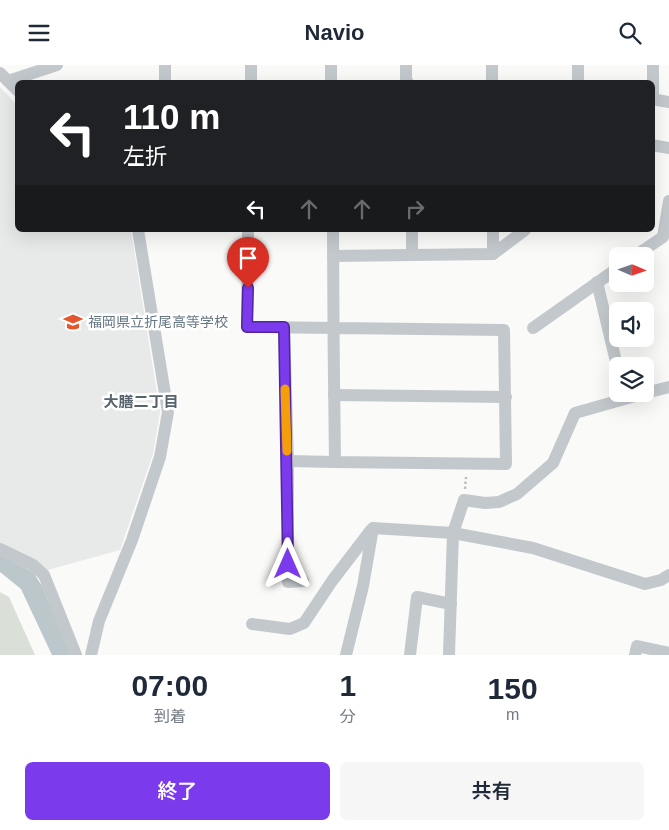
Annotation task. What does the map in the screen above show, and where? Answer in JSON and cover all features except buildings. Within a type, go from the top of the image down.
[{"type":"street","points":[[4,77],[57,65]]},
{"type":"street","points":[[165,65],[165,80]]},
{"type":"street","points":[[251,65],[251,80]]},
{"type":"street","points":[[331,65],[331,80]]},
{"type":"street","points":[[406,65],[406,80]]},
{"type":"street","points":[[492,65],[492,80]]},
{"type":"street","points":[[578,65],[578,80]]},
{"type":"street","points":[[653,65],[653,80]]},
{"type":"street","points":[[4,77],[15,88]]},
{"type":"street","points":[[655,99],[669,102]]},
{"type":"street","points":[[655,146],[669,148]]},
{"type":"street","points":[[648,247],[663,237],[669,201]]},
{"type":"street","points":[[91,655],[99,621],[132,539],[160,457],[168,412],[138,232]]},
{"type":"street","points":[[248,232],[247,327],[504,330],[506,464],[288,461]]},
{"type":"street","points":[[333,232],[335,462]]},
{"type":"street","points":[[412,232],[412,254]]},
{"type":"street","points":[[493,232],[493,254]]},
{"type":"street","points":[[333,255],[493,254],[523,232]]},
{"type":"street","points":[[533,328],[609,274]]},
{"type":"street","points":[[597,282],[615,357]]},
{"type":"street","points":[[284,327],[288,461],[288,581],[303,581]]},
{"type":"street","points":[[654,391],[669,387]]},
{"type":"street","points":[[334,395],[506,397]]},
{"type":"street","points":[[449,655],[453,533],[464,500],[485,503],[499,502],[517,495],[553,463],[575,413],[609,401]]},
{"type":"street","points":[[372,528],[453,533],[533,548],[645,584],[661,580],[669,575]]},
{"type":"street","points":[[252,625],[290,629],[304,623],[332,581],[372,528]]},
{"type":"street","points":[[346,655],[363,586],[372,528]]},
{"type":"street","points":[[0,549],[32,565],[44,575],[76,655]]},
{"type":"street","points":[[410,655],[417,597],[451,604]]},
{"type":"street","points":[[635,655],[637,646],[669,653]]},
{"type":"path","points":[[464,500],[468,463]]},
{"type":"shaded area","name":"福岡県立折尾高等学校","points":[[0,87],[15,103],[15,232],[131,232],[160,412],[153,454],[120,550],[44,571],[0,544]]},
{"type":"shaded area","points":[[0,555],[33,572],[42,586],[71,655],[52,655],[21,589],[0,572]]},
{"type":"shaded area","points":[[0,592],[9,597],[35,655],[0,655]]},
{"type":"slow traffic","points":[[285,389],[287,451]]},
{"type":"place","name":"福岡県立折尾高等学校","points":[[73,322]]},
{"type":"district","name":"大膳二丁目","points":[[141,401]]},
{"type":"route","points":[[248,288],[247,327],[284,327],[288,461],[288,564]]}]
